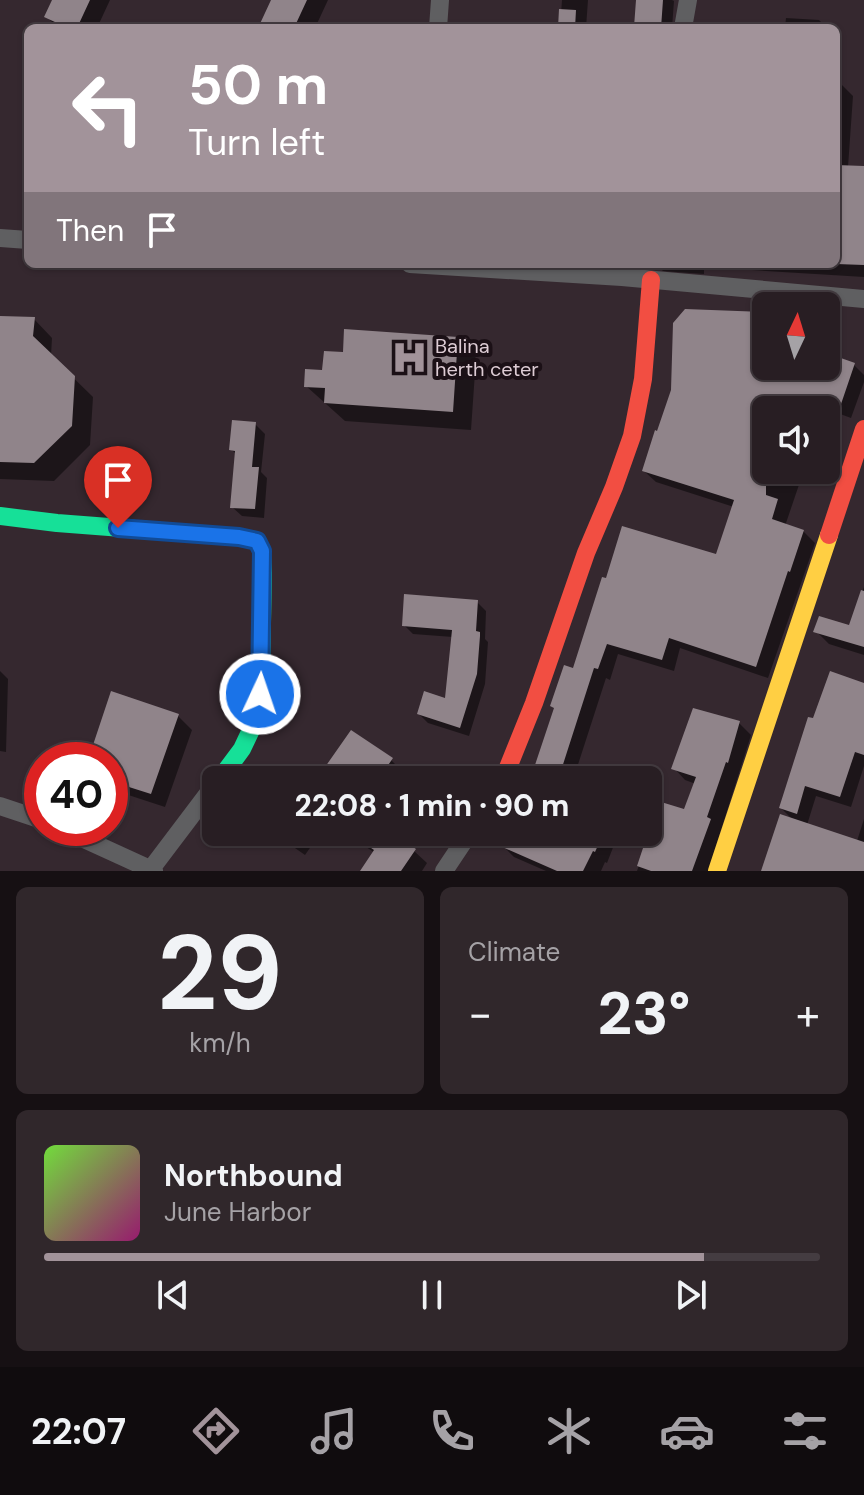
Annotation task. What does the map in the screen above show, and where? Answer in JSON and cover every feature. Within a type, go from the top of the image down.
[{"type":"street","points":[[438,24],[440,0]]},
{"type":"street","points":[[684,24],[688,0]]},
{"type":"street","points":[[0,238],[24,240]]},
{"type":"street","points":[[539,268],[624,271],[651,280],[864,299]]},
{"type":"street","points":[[509,766],[632,436],[643,379],[651,280]]},
{"type":"street","points":[[717,871],[864,429]]},
{"type":"street","points":[[0,516],[257,541],[262,551],[263,573],[258,715],[242,749],[229,766]]},
{"type":"street","points":[[100,846],[153,870],[202,803]]},
{"type":"street","points":[[0,806],[24,814]]},
{"type":"street","points":[[444,871],[461,846]]},
{"type":"building","points":[[52,0],[90,0],[79,24],[59,24],[44,17]]},
{"type":"building","points":[[271,0],[307,0],[296,24],[260,24]]},
{"type":"building","points":[[636,0],[663,0],[661,24],[634,24]]},
{"type":"building","points":[[559,9],[576,10],[575,24],[558,24]]},
{"type":"building","points":[[840,165],[864,166],[864,265],[840,264]]},
{"type":"building","points":[[685,309],[752,311],[752,380],[840,380],[840,358],[855,363],[840,407],[840,396],[752,396],[752,484],[766,484],[766,495],[778,499],[772,519],[804,530],[756,667],[669,638],[662,660],[607,644],[598,669],[594,668],[562,766],[535,766],[564,665],[573,668],[622,526],[716,554],[734,500],[642,471],[671,390],[673,323]]},
{"type":"building","points":[[0,316],[35,317],[33,336],[75,376],[72,426],[34,463],[0,462]]},
{"type":"building","points":[[344,329],[458,337],[453,412],[324,403],[325,388],[304,387],[305,369],[322,370],[324,351],[343,352]]},
{"type":"building","points":[[232,420],[256,422],[252,467],[259,467],[255,509],[230,508],[235,451],[229,450]]},
{"type":"building","points":[[861,590],[864,591],[864,647],[813,632],[819,616],[849,625]]},
{"type":"building","points":[[404,594],[478,600],[476,631],[480,632],[480,636],[477,674],[460,728],[417,714],[424,691],[445,698],[452,630],[402,626]]},
{"type":"building","points":[[830,671],[864,683],[864,755],[855,752],[840,797],[805,786],[797,814],[779,808],[808,717],[813,718]]},
{"type":"building","points":[[111,691],[179,714],[151,794],[128,787],[128,742],[94,742]]},
{"type":"building","points":[[693,708],[740,721],[692,871],[651,871],[637,866],[644,846],[662,846],[662,802],[684,809],[696,777],[671,769]]},
{"type":"building","points":[[351,730],[393,758],[388,766],[326,766]]},
{"type":"building","points":[[780,814],[864,842],[864,871],[761,871]]},
{"type":"building","points":[[368,846],[411,846],[416,849],[401,871],[360,871],[374,850]]},
{"type":"building","points":[[500,846],[598,846],[583,871],[557,871]]},
{"type":"traffic: fast","points":[[0,516],[257,541],[262,551],[263,573],[258,715],[242,749],[229,766]]},
{"type":"traffic: slow","points":[[717,871],[829,535]]},
{"type":"traffic: jam","points":[[509,766],[632,436],[643,379],[651,280]]},
{"type":"traffic: jam","points":[[829,535],[864,429]]},
{"type":"place","name":"Balina herth ceter","points":[[409,358]]},
{"type":"route","points":[[118,528],[257,541],[262,551],[260,694]]}]
